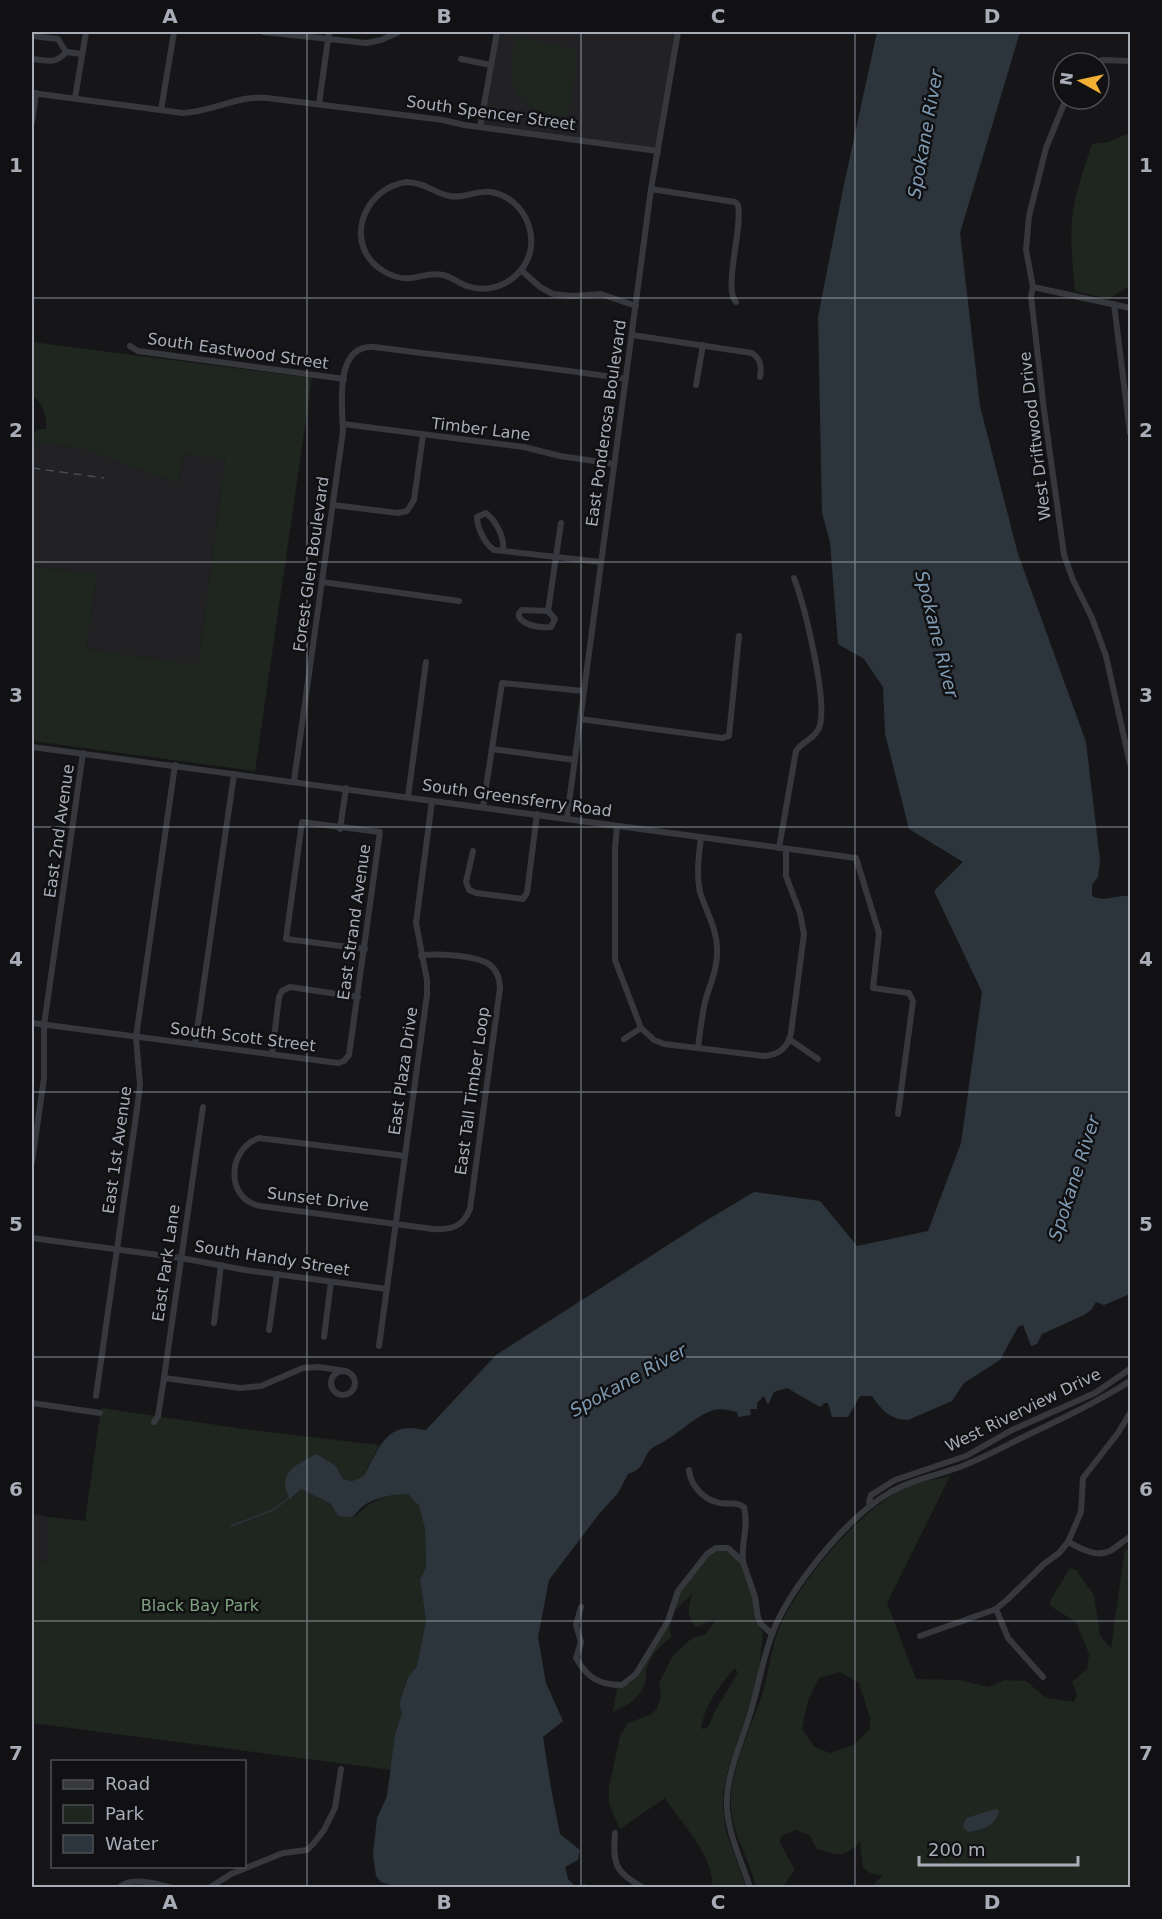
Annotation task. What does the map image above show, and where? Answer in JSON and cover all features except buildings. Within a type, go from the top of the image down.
[{"type":"street","points":[[75,98],[86,32]]},
{"type":"street","points":[[161,110],[174,32]]},
{"type":"street","points":[[264,32],[328,40],[376,42],[399,32]]},
{"type":"street","points":[[319,104],[329,32]]},
{"type":"street","points":[[480,127],[497,32]]},
{"type":"street","name":"East Ponderosa Boulevard","points":[[567,818],[651,189],[678,32]]},
{"type":"street","points":[[32,36],[58,39],[66,52]]},
{"type":"street","points":[[66,52],[82,54]]},
{"type":"street","points":[[32,59],[55,61],[66,52]]},
{"type":"street","points":[[461,59],[491,65]]},
{"type":"street","points":[[1111,60],[1131,61]]},
{"type":"street","points":[[32,122],[34,93]]},
{"type":"street","name":"South Spencer Street","points":[[34,93],[183,113],[200,112],[250,97],[432,118],[480,127],[658,151]]},
{"type":"street","name":"West Driftwood Drive","points":[[1061,111],[1046,148],[1029,216],[1026,250],[1033,286],[1031,296],[1044,410],[1064,555],[1106,656],[1131,764]]},
{"type":"street","points":[[400,183],[422,184],[453,197],[479,192],[498,194],[519,208],[529,225],[531,241],[529,254],[521,270],[513,279],[501,285],[482,289],[467,286],[443,275],[412,279],[393,276],[376,265],[367,253],[361,229],[364,214],[376,196],[386,188],[400,183]]},
{"type":"street","points":[[651,189],[735,202],[738,205],[739,220],[731,285],[732,298],[736,302]]},
{"type":"street","points":[[521,270],[540,287],[553,294],[572,296],[601,294],[636,306]]},
{"type":"street","points":[[1033,286],[1131,308]]},
{"type":"street","points":[[1114,304],[1131,433]]},
{"type":"street","points":[[632,335],[752,353],[761,365],[760,377]]},
{"type":"street","points":[[696,385],[703,345]]},
{"type":"street","name":"South Eastwood Street","points":[[130,346],[138,351],[344,379]]},
{"type":"street","name":"Forest Glen Boulevard","points":[[294,781],[333,505],[343,424],[341,410],[344,379],[347,363],[353,352],[364,347],[374,347],[626,379]]},
{"type":"street","name":"Timber Lane","points":[[343,424],[524,447],[560,456],[614,464]]},
{"type":"street","points":[[333,505],[398,513],[407,511],[414,500],[423,435]]},
{"type":"street","points":[[503,550],[504,540],[492,519],[486,513],[479,514],[477,524],[494,550],[601,562]]},
{"type":"street","points":[[548,611],[561,523]]},
{"type":"street","points":[[617,826],[615,960],[641,1028],[654,1040],[698,1048],[770,1056],[782,1050],[789,1039],[804,934],[800,913],[786,876],[783,848],[796,750],[817,731],[821,720],[813,651],[803,602],[794,578]]},
{"type":"street","points":[[322,582],[459,601]]},
{"type":"street","points":[[522,610],[548,611],[555,618],[551,627],[525,624],[519,617],[522,610]]},
{"type":"street","points":[[580,718],[722,738],[729,736],[739,636]]},
{"type":"street","points":[[408,797],[426,662]]},
{"type":"street","points":[[483,807],[502,683],[584,691]]},
{"type":"street","name":"South Greensferry Road","points":[[32,747],[856,858],[879,933],[873,988],[909,993],[913,1002],[898,1114]]},
{"type":"street","points":[[492,748],[574,760]]},
{"type":"street","name":"East 2nd Avenue","points":[[32,1162],[44,1078],[44,1025],[83,753]]},
{"type":"street","name":"East 1st Avenue","points":[[96,1396],[140,1085],[136,1037],[175,765]]},
{"type":"street","points":[[195,1044],[234,774]]},
{"type":"street","name":"East Strand Avenue","points":[[346,788],[340,829],[380,832],[358,997],[349,1055],[346,1059]]},
{"type":"street","name":"East Plaza Drive","points":[[379,1346],[427,995],[427,980],[416,923],[432,801]]},
{"type":"street","points":[[473,851],[466,882],[469,890],[476,893],[523,899],[527,893],[537,814]]},
{"type":"street","points":[[340,829],[302,822],[286,939],[365,949]]},
{"type":"street","points":[[698,1048],[702,1016],[715,972],[717,948],[713,925],[704,904],[699,883],[698,864],[701,837]]},
{"type":"street","name":"East Tall Timber Loop","points":[[396,1223],[446,1230],[457,1227],[468,1215],[500,988],[500,979],[494,968],[480,959],[446,954],[422,956]]},
{"type":"street","points":[[272,1054],[279,997],[285,989],[290,987],[358,997]]},
{"type":"street","name":"South Scott Street","points":[[32,1023],[338,1063],[346,1059]]},
{"type":"street","points":[[624,1039],[641,1028]]},
{"type":"street","points":[[789,1039],[818,1059]]},
{"type":"street","name":"East Park Lane","points":[[154,1422],[158,1416],[164,1378],[203,1107]]},
{"type":"street","name":"Sunset Drive","points":[[396,1223],[251,1203],[243,1197],[236,1185],[236,1164],[238,1155],[245,1145],[263,1138],[405,1156]]},
{"type":"street","name":"South Handy Street","points":[[32,1238],[387,1289]]},
{"type":"street","points":[[214,1323],[221,1265]]},
{"type":"street","points":[[269,1330],[277,1274]]},
{"type":"street","points":[[324,1337],[331,1282]]},
{"type":"street","points":[[164,1378],[235,1388],[251,1388],[303,1368],[319,1367],[345,1371],[354,1378],[355,1386],[350,1392],[339,1394],[333,1389],[330,1374],[319,1367]]},
{"type":"street","name":"West Riverview Drive","points":[[872,1505],[869,1502],[871,1495],[895,1480],[966,1456],[1012,1430],[1095,1393],[1131,1369]]},
{"type":"street","points":[[332,1382],[335,1375],[345,1371]]},
{"type":"street","name":"West Riverview Drive","points":[[750,1887],[730,1828],[728,1794],[733,1770],[772,1634],[790,1600],[828,1548],[851,1522],[903,1485],[981,1459],[1104,1398],[1131,1382]]},
{"type":"street","points":[[32,1403],[100,1413]]},
{"type":"street","points":[[1062,1408],[1062,1419]]},
{"type":"street","points":[[920,1636],[996,1609],[1059,1552],[1068,1542],[1081,1512],[1083,1478],[1131,1413]]},
{"type":"street","points":[[688,1470],[691,1482],[714,1502],[738,1503],[744,1507],[746,1523],[742,1551],[743,1562],[755,1597],[758,1618],[772,1634]]},
{"type":"street","points":[[1068,1542],[1088,1552],[1099,1554],[1110,1551],[1131,1537]]},
{"type":"street","points":[[581,1607],[576,1625],[581,1642],[576,1658],[588,1676],[596,1680],[622,1685],[636,1674],[668,1621],[678,1591],[707,1554],[716,1548],[728,1548],[743,1562]]},
{"type":"street","points":[[996,1609],[1008,1638],[1043,1677]]},
{"type":"street","points":[[246,1868],[283,1853],[307,1850],[314,1843],[324,1830],[335,1808],[341,1769]]},
{"type":"street","points":[[615,1833],[614,1856],[619,1869],[627,1878],[644,1887]]},
{"type":"street","points":[[209,1887],[246,1868]]},
{"type":"street","points":[[119,1887],[122,1883],[131,1881],[174,1887]]},
{"type":"shaded area","points":[[497,32],[678,32],[658,151],[480,127]]},
{"type":"shaded area","points":[[32,441],[83,449],[178,483],[184,454],[225,458],[198,665],[86,649],[97,574],[32,566]]},
{"type":"shaded area","points":[[32,1514],[49,1517],[49,1560],[32,1564]]},
{"type":"green space","points":[[516,37],[574,49],[578,54],[568,117],[536,109],[518,94],[513,83],[512,70]]},
{"type":"green space","points":[[1130,133],[1130,286],[1108,299],[1075,291],[1071,230],[1073,211],[1092,144],[1108,142]]},
{"type":"green space","points":[[32,342],[312,378],[255,771],[32,741],[32,566],[97,574],[86,649],[198,665],[225,459],[184,454],[178,483],[83,449],[32,441],[36,431],[46,429],[46,424],[42,406],[32,395]]},
{"type":"green space","name":"Black Bay Park","points":[[101,1408],[251,1430],[379,1445],[363,1477],[352,1481],[343,1479],[336,1466],[317,1454],[292,1498],[301,1489],[331,1504],[338,1516],[357,1515],[374,1502],[393,1495],[408,1494],[419,1506],[425,1529],[426,1567],[420,1580],[426,1620],[417,1666],[408,1677],[399,1704],[402,1713],[395,1734],[391,1770],[32,1723],[32,1564],[49,1560],[49,1517],[85,1521]]},
{"type":"green space","points":[[950,1476],[887,1603],[916,1679],[959,1680],[989,1687],[1004,1680],[1026,1681],[1046,1698],[1074,1702],[1077,1694],[1072,1682],[1087,1669],[1089,1654],[1076,1622],[1050,1606],[1050,1601],[1070,1568],[1076,1570],[1094,1595],[1100,1636],[1111,1648],[1125,1549],[1130,1550],[1130,1887],[870,1887],[883,1876],[870,1873],[863,1868],[860,1842],[845,1853],[836,1854],[817,1849],[809,1835],[795,1830],[781,1836],[780,1843],[795,1870],[783,1887],[756,1887],[736,1831],[731,1796],[739,1758],[762,1695],[779,1629],[814,1571],[866,1515],[907,1487]],"holes":[[[840,1672],[859,1683],[870,1718],[870,1729],[854,1745],[830,1753],[814,1747],[802,1728],[808,1701],[819,1678]]]},
{"type":"green space","points":[[716,1550],[728,1551],[742,1563],[754,1598],[755,1619],[763,1633],[758,1678],[727,1773],[723,1793],[726,1832],[746,1887],[712,1887],[712,1876],[703,1853],[665,1798],[620,1829],[609,1804],[609,1787],[620,1736],[628,1723],[650,1715],[657,1709],[661,1697],[659,1683],[672,1657],[692,1638],[705,1635],[715,1621],[713,1619],[696,1627],[689,1611],[693,1593],[673,1612],[676,1597],[710,1554]],"holes":[[[735,1668],[738,1673],[708,1727],[701,1728],[709,1703],[718,1688]]]},
{"type":"green space","points":[[669,1622],[671,1637],[650,1661],[641,1691],[629,1704],[613,1712],[617,1688],[631,1683]]},
{"type":"water","name":"Spokane River","points":[[877,32],[1020,32],[960,233],[980,406],[1018,554],[1086,742],[1100,860],[1098,877],[1092,885],[1092,896],[1106,899],[1130,896],[1130,1294],[1104,1305],[1096,1302],[1084,1315],[1042,1334],[1037,1344],[1031,1346],[1023,1325],[1018,1327],[1000,1360],[964,1383],[952,1401],[908,1420],[896,1418],[887,1413],[872,1396],[860,1396],[848,1417],[832,1417],[828,1403],[820,1407],[787,1388],[774,1392],[768,1405],[764,1396],[757,1403],[757,1409],[750,1409],[751,1415],[738,1417],[737,1412],[723,1409],[708,1412],[651,1449],[640,1467],[628,1474],[618,1493],[599,1514],[549,1580],[538,1637],[546,1683],[563,1721],[543,1737],[560,1834],[580,1850],[578,1860],[565,1867],[568,1879],[576,1887],[389,1887],[390,1885],[381,1882],[376,1876],[373,1854],[377,1818],[387,1796],[395,1734],[402,1713],[399,1704],[408,1677],[417,1666],[426,1620],[420,1580],[426,1567],[425,1529],[419,1506],[408,1494],[376,1499],[352,1516],[344,1517],[338,1516],[331,1504],[301,1489],[290,1499],[285,1482],[290,1470],[317,1454],[336,1466],[343,1479],[352,1481],[363,1477],[386,1438],[401,1429],[426,1430],[496,1355],[754,1192],[820,1201],[857,1246],[928,1231],[961,1143],[982,992],[934,891],[963,862],[909,829],[885,734],[883,687],[864,659],[838,644],[830,542],[822,513],[818,317]]},
{"type":"water","points":[[995,1809],[999,1810],[998,1815],[988,1826],[968,1832],[963,1827],[966,1818]]},
{"type":"waterway","points":[[231,1526],[273,1510],[289,1498]]},
{"type":"railway","points":[[32,468],[104,478]]}]
